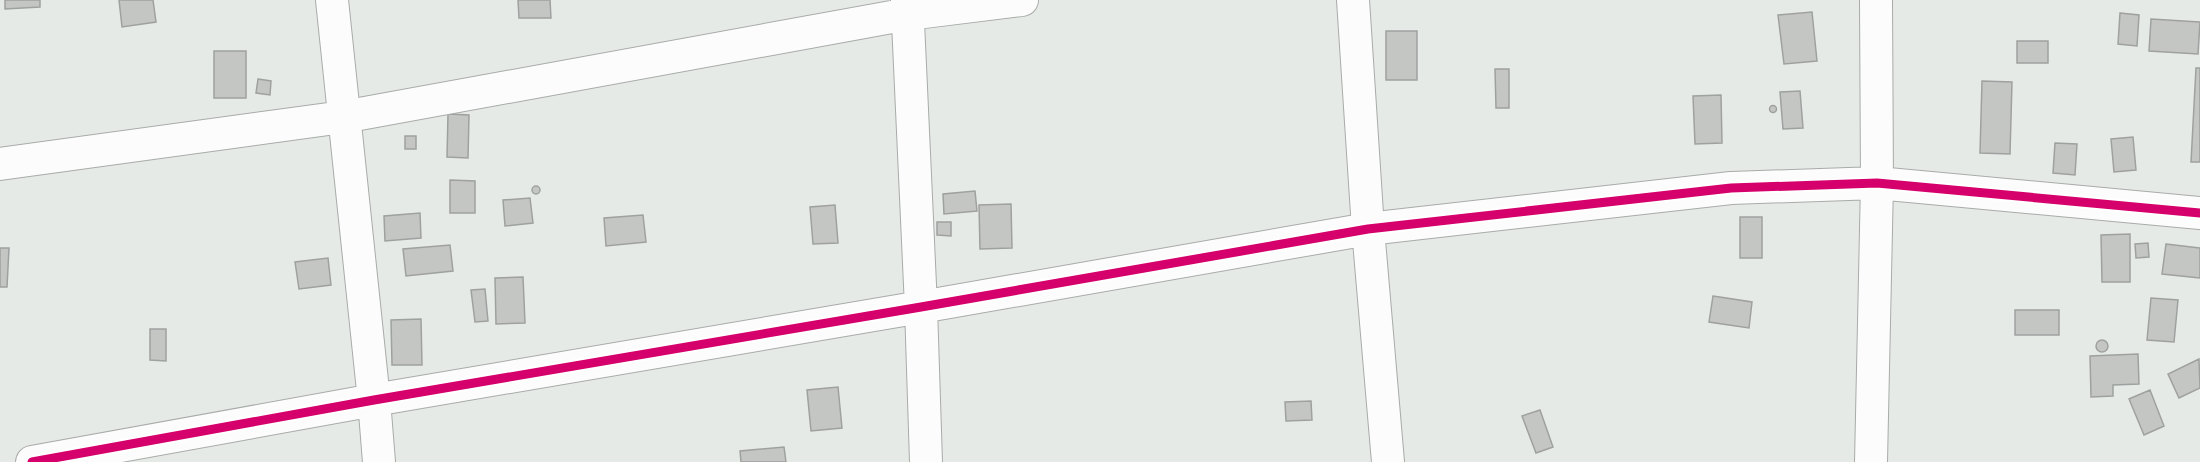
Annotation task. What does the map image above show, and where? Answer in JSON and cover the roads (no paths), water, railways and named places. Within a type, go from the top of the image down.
[{"type":"street","points":[[332,0],[379,462]]},
{"type":"street","points":[[0,164],[343,117],[907,7],[1022,0]]},
{"type":"street","points":[[1353,0],[1368,229],[1388,462]]},
{"type":"street","points":[[1871,462],[1876,183],[1876,0]]},
{"type":"street","points":[[907,7],[926,462]]},
{"type":"street","points":[[32,462],[374,400],[921,308],[1368,229],[1731,188],[1876,183],[2200,213]]}]
